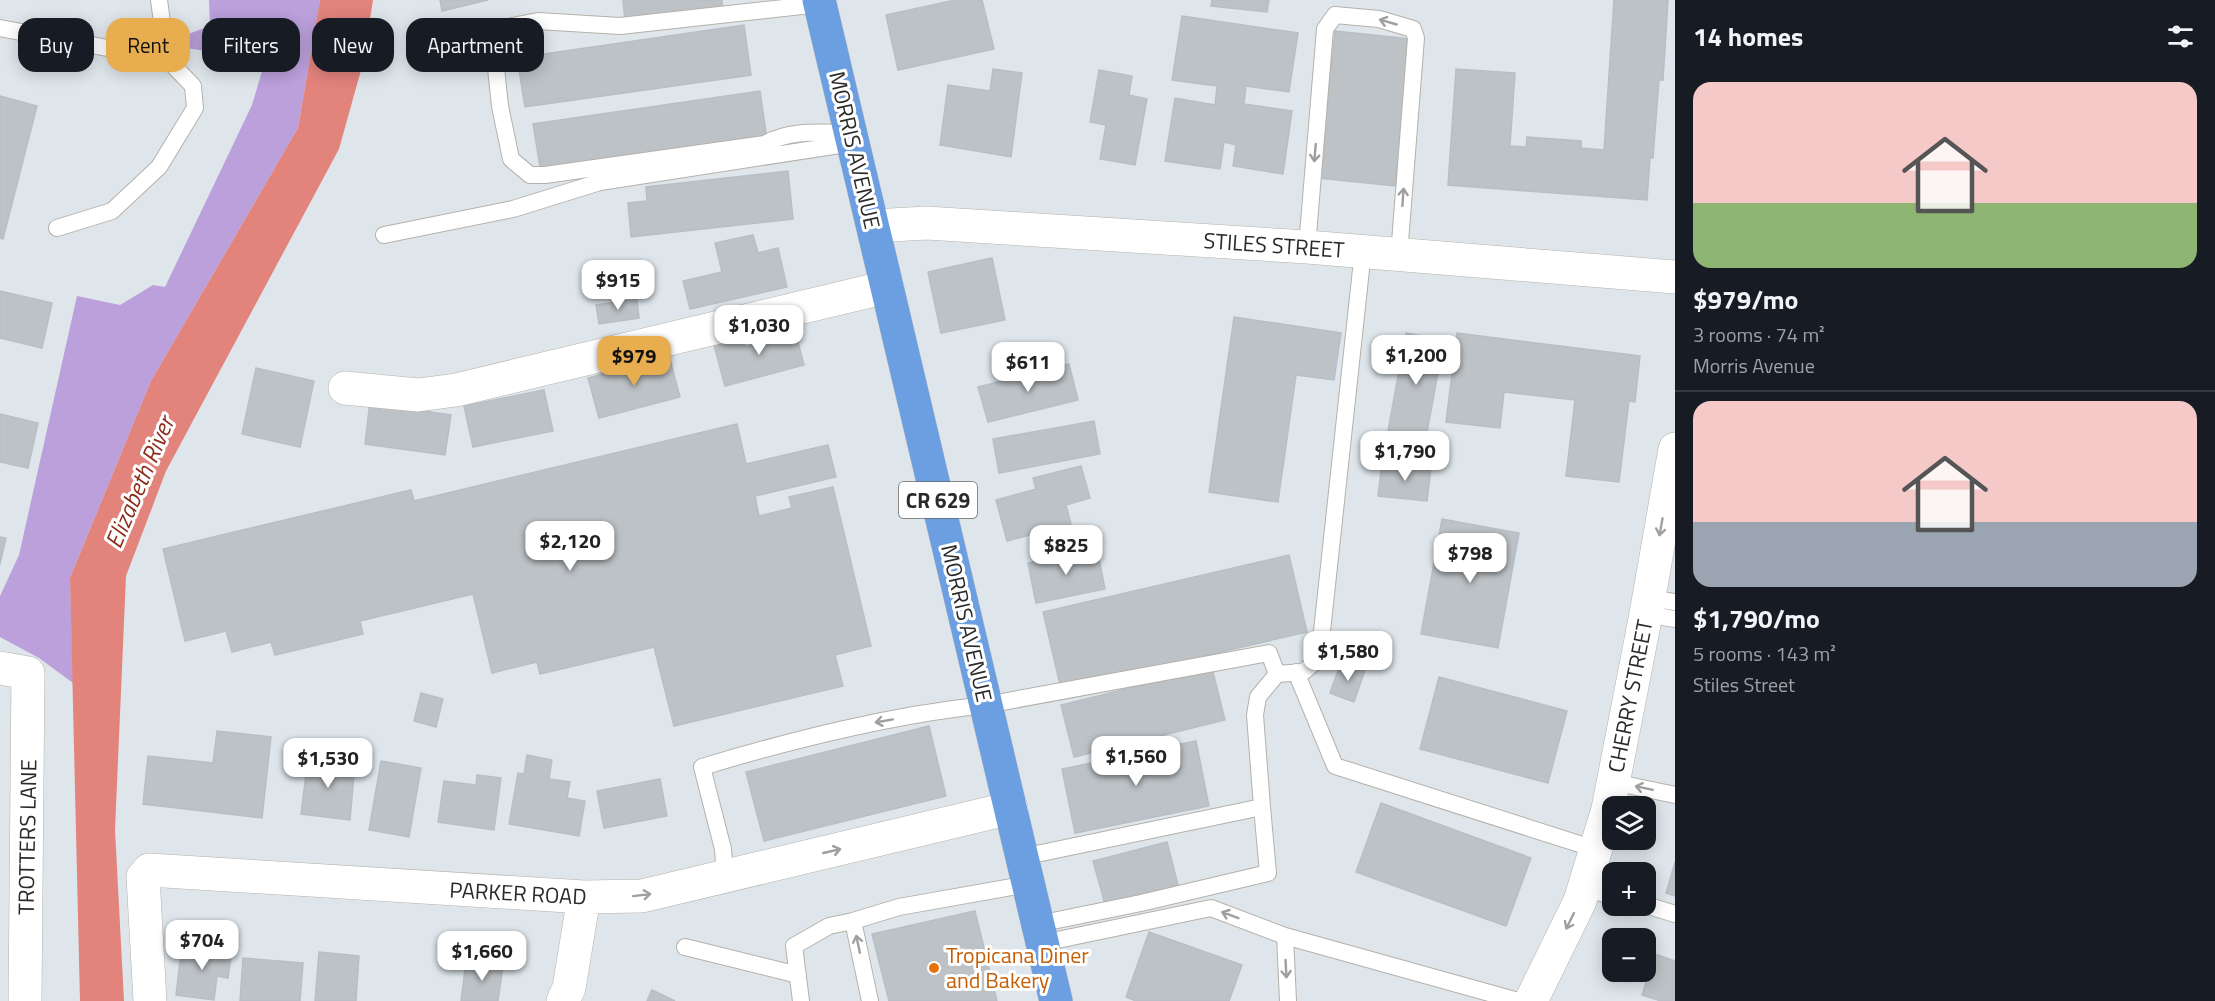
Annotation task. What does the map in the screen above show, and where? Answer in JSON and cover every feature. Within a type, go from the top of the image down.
[{"type":"main road","name":"MORRIS AVENUE","points":[[820,2],[1056,1001]]},
{"type":"street","name":"STILES STREET","points":[[873,226],[927,223],[1307,247],[1675,277]]},
{"type":"street","points":[[345,388],[418,395],[456,390],[887,287]]},
{"type":"street","name":"CHERRY STREET","points":[[1531,1001],[1580,901],[1598,892],[1595,849],[1661,608],[1675,449]]},
{"type":"street","name":"TROTTERS LANE","points":[[14,671],[25,1001]]},
{"type":"street","name":"PARKER ROAD","points":[[150,1001],[143,877],[149,870],[584,897],[642,896],[1011,808]]},
{"type":"street","points":[[563,1001],[569,988],[584,897]]},
{"type":"lane","points":[[159,0],[161,18]]},
{"type":"lane","points":[[820,2],[780,10],[620,26],[538,21],[488,31],[495,59],[500,106],[511,159],[530,175],[545,175],[765,144],[777,136],[812,133],[852,138]]},
{"type":"lane","points":[[1307,247],[1326,29],[1335,15],[1378,19],[1413,29],[1416,38],[1399,255]]},
{"type":"lane","points":[[0,28],[106,48]]},
{"type":"lane","points":[[57,228],[112,211],[159,167],[195,108],[193,86],[180,72]]},
{"type":"lane","points":[[384,235],[513,209],[600,182],[852,138]]},
{"type":"lane","points":[[1040,933],[1141,903],[1268,873],[1255,715],[1258,697],[1277,674],[1303,672],[1319,659],[1363,251]]},
{"type":"lane","points":[[725,877],[723,849],[702,766],[858,726],[1269,653],[1277,674]]},
{"type":"lane","points":[[1296,672],[1335,766],[1595,849]]},
{"type":"lane","points":[[1613,782],[1675,795]]},
{"type":"lane","points":[[801,1001],[794,946],[829,926],[1262,807]]},
{"type":"lane","points":[[1040,933],[1211,908],[1285,936],[1470,995],[1518,1001]]},
{"type":"lane","points":[[1656,908],[1675,914]]},
{"type":"lane","points":[[853,921],[870,1001]]},
{"type":"lane","points":[[1285,936],[1288,1001]]},
{"type":"lane","points":[[685,947],[798,975]]},
{"type":"shaded area","points":[[209,0],[320,0],[317,18],[312,18],[312,47],[298,128],[151,381],[70,578],[73,683],[39,658],[0,637],[0,596],[19,555],[77,296],[120,305],[153,285],[165,287],[252,105],[262,72],[300,72],[300,18],[210,18]]},
{"type":"shaded area","points":[[202,29],[202,50],[190,48],[190,33]]},
{"type":"water","points":[[320,0],[373,0],[370,18],[317,18]]},
{"type":"water","name":"Elizabeth River","points":[[312,47],[312,72],[360,72],[339,149],[166,471],[126,576],[115,830],[124,1001],[80,1001],[70,578],[151,381],[298,128]]},
{"type":"building","points":[[440,0],[488,0],[442,11]]},
{"type":"building","points":[[623,0],[722,0],[723,14],[625,21]]},
{"type":"building","points":[[955,0],[982,0],[994,49],[898,70],[886,15]]},
{"type":"building","points":[[1212,0],[1269,0],[1267,12],[1211,6]]},
{"type":"building","points":[[1614,0],[1668,0],[1663,80],[1659,80],[1647,200],[1448,185],[1456,69],[1515,73],[1510,146],[1526,147],[1527,137],[1581,141],[1581,148],[1604,150]]},
{"type":"building","points":[[1182,16],[1298,33],[1289,92],[1246,86],[1244,104],[1292,111],[1283,174],[1233,166],[1236,145],[1224,142],[1220,169],[1165,161],[1175,98],[1215,105],[1217,86],[1172,80]]},
{"type":"building","points":[[744,25],[751,75],[525,107],[519,72],[544,72],[544,54]]},
{"type":"building","points":[[1335,31],[1410,39],[1395,186],[1319,178]]},
{"type":"building","points":[[993,69],[1022,73],[1011,157],[940,145],[948,85],[990,91]]},
{"type":"building","points":[[1099,70],[1132,76],[1129,95],[1147,99],[1135,165],[1100,159],[1106,125],[1090,122]]},
{"type":"building","points":[[760,91],[767,140],[541,173],[533,124]]},
{"type":"building","points":[[0,96],[37,106],[3,239],[0,238]]},
{"type":"building","points":[[788,171],[793,219],[631,237],[628,203],[647,201],[646,187]]},
{"type":"building","points":[[753,235],[758,253],[778,248],[787,287],[690,309],[683,281],[722,272],[715,243]]},
{"type":"building","points":[[992,258],[1005,320],[941,333],[928,272]]},
{"type":"building","points":[[0,291],[52,303],[42,348],[0,338]]},
{"type":"building","points":[[637,299],[639,318],[599,324],[596,305]]},
{"type":"building","points":[[1234,317],[1341,333],[1334,380],[1296,375],[1278,502],[1209,492]]},
{"type":"building","points":[[793,323],[804,365],[725,386],[714,345],[743,337],[745,347],[767,341],[765,331]]},
{"type":"building","points":[[1406,333],[1444,340],[1426,438],[1388,431]]},
{"type":"building","points":[[1457,333],[1640,356],[1635,402],[1629,401],[1619,482],[1566,476],[1575,400],[1504,392],[1500,428],[1446,422]]},
{"type":"building","points":[[669,356],[680,397],[599,418],[588,378]]},
{"type":"building","points":[[1069,364],[1078,400],[988,422],[978,387]]},
{"type":"building","points":[[256,368],[314,381],[300,447],[242,434]]},
{"type":"building","points":[[544,390],[553,431],[473,447],[464,406]]},
{"type":"building","points":[[370,401],[451,415],[445,455],[365,444]]},
{"type":"building","points":[[0,414],[38,423],[28,468],[0,462]]},
{"type":"building","points":[[1094,421],[1100,454],[999,473],[993,439]]},
{"type":"building","points":[[737,424],[746,464],[828,445],[836,477],[755,496],[759,516],[792,508],[789,497],[833,487],[871,646],[835,655],[843,686],[674,726],[654,647],[540,674],[537,662],[492,673],[473,594],[360,621],[363,634],[275,655],[271,642],[232,652],[226,631],[185,641],[163,549],[411,490],[414,501]]},
{"type":"building","points":[[1382,463],[1431,468],[1427,501],[1378,496]]},
{"type":"building","points":[[1081,466],[1090,498],[1066,505],[1071,524],[1007,541],[996,500],[1036,489],[1033,478]]},
{"type":"building","points":[[1442,519],[1519,533],[1498,648],[1421,634]]},
{"type":"building","points":[[0,537],[6,538],[0,564]]},
{"type":"building","points":[[1097,549],[1105,589],[1036,603],[1028,563]]},
{"type":"building","points":[[1289,555],[1307,632],[1061,689],[1043,612]]},
{"type":"building","points":[[1341,662],[1365,670],[1354,702],[1330,693]]},
{"type":"building","points":[[1212,668],[1225,720],[1074,757],[1061,705]]},
{"type":"building","points":[[1439,677],[1567,711],[1548,783],[1420,749]]},
{"type":"building","points":[[421,693],[443,699],[436,727],[414,721]]},
{"type":"building","points":[[929,726],[946,796],[764,841],[746,772]]},
{"type":"building","points":[[217,731],[271,737],[262,818],[143,804],[148,756],[213,763]]},
{"type":"building","points":[[1196,741],[1209,806],[1075,833],[1062,769]]},
{"type":"building","points":[[527,755],[552,760],[549,779],[570,782],[567,798],[585,801],[579,836],[509,824],[518,773],[524,774]]},
{"type":"building","points":[[308,758],[355,764],[350,820],[301,814]]},
{"type":"building","points":[[381,761],[421,768],[409,837],[369,830]]},
{"type":"building","points":[[477,775],[501,778],[494,830],[438,822],[444,781],[476,785]]},
{"type":"building","points":[[660,779],[667,816],[604,828],[597,791]]},
{"type":"building","points":[[1381,803],[1531,858],[1506,926],[1356,872]]},
{"type":"building","points":[[1167,842],[1178,885],[1105,904],[1093,861]]},
{"type":"building","points":[[1675,862],[1675,896],[1666,893]]},
{"type":"building","name":"Tropicana Diner and Bakery","points":[[975,911],[997,1001],[889,1001],[872,934]]},
{"type":"building","points":[[1149,932],[1242,965],[1229,1001],[1136,1001],[1126,997]]},
{"type":"building","points":[[182,944],[232,950],[228,978],[217,976],[214,1000],[176,995]]},
{"type":"building","points":[[319,952],[359,956],[356,1001],[315,1001]]},
{"type":"building","points":[[1656,954],[1675,961],[1675,1001],[1661,1001],[1642,995],[1646,982],[1656,982]]},
{"type":"building","points":[[243,958],[303,963],[300,1001],[240,1001]]},
{"type":"building","points":[[466,961],[503,966],[498,1001],[461,1001]]},
{"type":"building","points":[[652,990],[675,1001],[647,1001]]},
{"type":"place","name":"Tropicana Diner and Bakery","points":[[934,968]]}]
